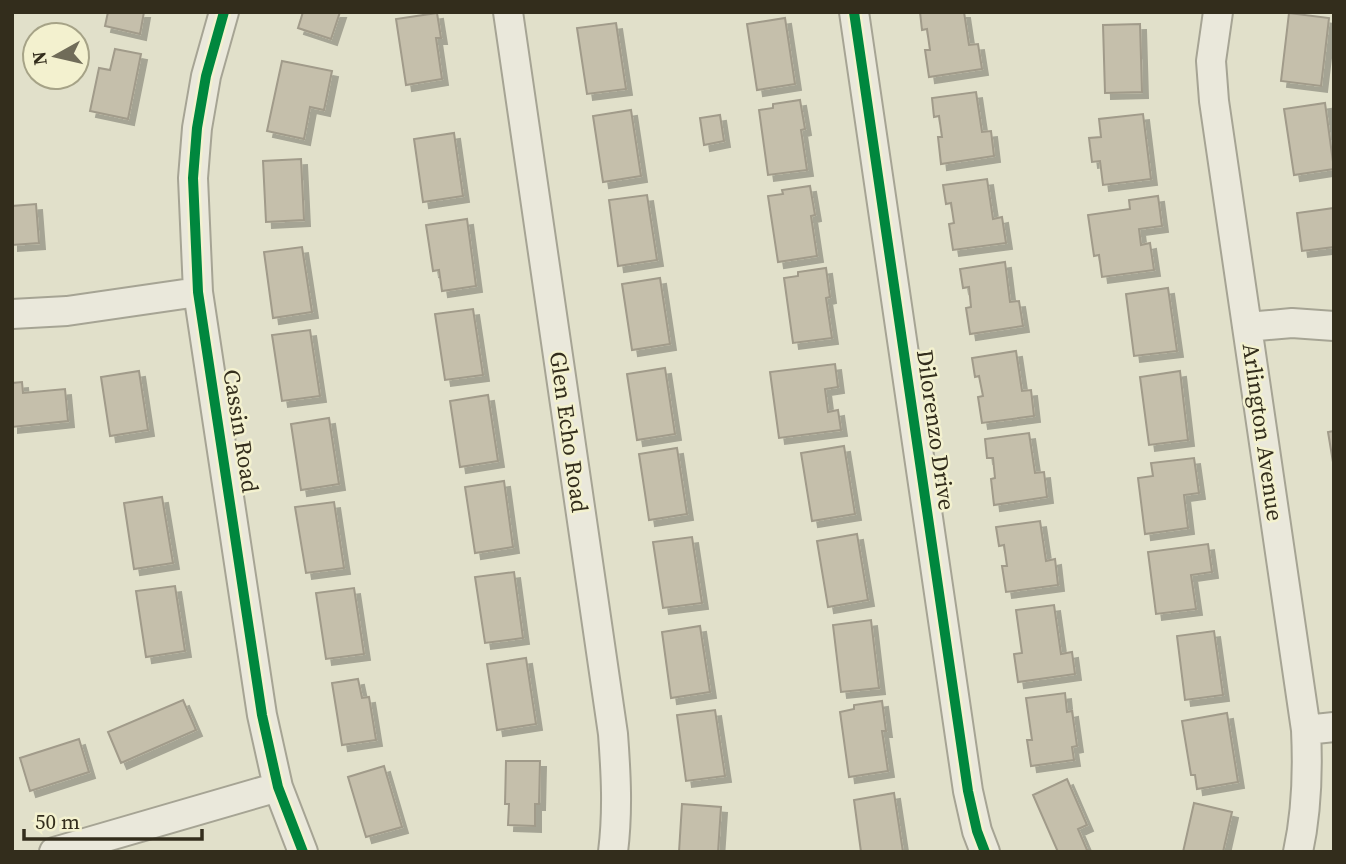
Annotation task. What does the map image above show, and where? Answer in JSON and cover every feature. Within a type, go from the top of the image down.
[{"type":"street","name":"Cassin Road","points":[[224,12],[206,76],[197,128],[193,178],[198,292],[262,715],[278,787],[303,852]]},
{"type":"street","name":"Glen Echo Road","points":[[508,12],[613,734],[617,783],[613,852]]},
{"type":"street","name":"Dilorenzo Drive","points":[[854,12],[968,790],[985,852]]},
{"type":"street","name":"Arlington Avenue","points":[[1218,12],[1212,61],[1214,101],[1247,327],[1320,728],[1298,852]]},
{"type":"street","points":[[12,314],[67,311],[198,292]]},
{"type":"street","points":[[1247,327],[1292,323],[1334,326]]},
{"type":"street","points":[[54,852],[278,787]]},
{"type":"building","points":[[108,12],[144,12],[140,34],[105,26]]},
{"type":"building","points":[[303,12],[340,12],[331,39],[298,28]]},
{"type":"building","points":[[920,12],[964,12],[969,45],[978,44],[982,69],[929,77],[925,50],[930,50],[927,29],[922,30]]},
{"type":"building","points":[[437,13],[441,38],[436,38],[442,79],[406,85],[396,19]]},
{"type":"building","points":[[1289,13],[1329,18],[1321,86],[1281,81]]},
{"type":"building","points":[[785,18],[795,84],[757,90],[747,24]]},
{"type":"building","points":[[616,23],[626,89],[587,94],[577,28]]},
{"type":"building","points":[[1140,24],[1142,92],[1105,93],[1103,25]]},
{"type":"building","points":[[115,49],[141,54],[128,119],[90,111],[99,68],[110,70]]},
{"type":"building","points":[[282,61],[332,71],[324,110],[310,107],[304,139],[267,131]]},
{"type":"building","points":[[976,92],[982,132],[991,131],[994,156],[941,164],[938,137],[942,137],[939,116],[934,117],[932,98]]},
{"type":"building","points":[[800,100],[807,170],[768,175],[759,110],[773,108],[773,104]]},
{"type":"building","points":[[1325,103],[1334,169],[1294,175],[1284,109]]},
{"type":"building","points":[[631,110],[641,176],[603,182],[593,116]]},
{"type":"building","points":[[1143,114],[1151,179],[1103,185],[1100,161],[1092,162],[1089,138],[1101,137],[1099,119]]},
{"type":"building","points":[[720,115],[724,141],[704,145],[700,118]]},
{"type":"building","points":[[454,133],[463,196],[423,202],[414,139]]},
{"type":"building","points":[[301,159],[304,220],[266,222],[263,161]]},
{"type":"building","points":[[987,179],[993,219],[1002,217],[1006,243],[953,250],[949,224],[954,223],[951,203],[946,204],[943,185]]},
{"type":"building","points":[[810,186],[817,256],[778,262],[768,196],[783,194],[782,190]]},
{"type":"building","points":[[647,195],[657,260],[618,266],[609,200]]},
{"type":"building","points":[[1158,196],[1162,226],[1139,229],[1141,245],[1150,243],[1154,270],[1102,277],[1099,255],[1094,256],[1088,215],[1130,209],[1129,200]]},
{"type":"building","points":[[36,204],[39,243],[12,245],[12,206]]},
{"type":"building","points":[[1334,208],[1334,247],[1302,251],[1297,213]]},
{"type":"building","points":[[467,219],[476,286],[442,291],[439,270],[433,271],[426,225]]},
{"type":"building","points":[[302,247],[312,312],[273,318],[264,252]]},
{"type":"building","points":[[1005,262],[1010,302],[1019,301],[1023,326],[970,334],[966,308],[971,307],[969,287],[963,288],[960,269]]},
{"type":"building","points":[[826,268],[830,297],[826,298],[832,338],[793,343],[784,278],[798,276],[798,272]]},
{"type":"building","points":[[660,278],[670,344],[632,350],[622,284]]},
{"type":"building","points":[[1168,288],[1177,351],[1134,356],[1126,294]]},
{"type":"building","points":[[473,309],[483,375],[445,380],[435,314]]},
{"type":"building","points":[[310,330],[320,396],[282,401],[272,335]]},
{"type":"building","points":[[1016,351],[1022,391],[1031,390],[1034,416],[982,423],[978,397],[983,396],[979,376],[975,377],[972,358]]},
{"type":"building","points":[[835,364],[838,387],[825,389],[828,412],[838,410],[841,430],[779,438],[770,372]]},
{"type":"building","points":[[665,368],[675,434],[637,440],[627,374]]},
{"type":"building","points":[[139,371],[148,430],[110,436],[101,377]]},
{"type":"building","points":[[1180,371],[1188,440],[1149,445],[1140,377]]},
{"type":"building","points":[[22,382],[23,393],[65,389],[68,421],[12,427],[12,383]]},
{"type":"building","points":[[488,395],[498,461],[460,467],[450,401]]},
{"type":"building","points":[[329,418],[339,484],[301,490],[291,424]]},
{"type":"building","points":[[1334,431],[1334,468],[1328,432]]},
{"type":"building","points":[[1029,433],[1035,473],[1044,472],[1047,497],[994,505],[991,479],[995,478],[993,458],[987,458],[985,439]]},
{"type":"building","points":[[844,446],[855,514],[812,521],[801,453]]},
{"type":"building","points":[[677,448],[687,514],[649,520],[639,454]]},
{"type":"building","points":[[1194,458],[1199,493],[1184,495],[1188,528],[1145,534],[1138,478],[1153,476],[1151,463]]},
{"type":"building","points":[[504,481],[513,547],[475,553],[465,487]]},
{"type":"building","points":[[162,497],[173,563],[134,569],[124,503]]},
{"type":"building","points":[[334,502],[344,568],[306,573],[295,507]]},
{"type":"building","points":[[1040,521],[1046,561],[1055,559],[1058,585],[1006,592],[1002,566],[1007,566],[1004,545],[999,546],[996,527]]},
{"type":"building","points":[[857,534],[868,600],[828,607],[817,541]]},
{"type":"building","points":[[692,537],[702,603],[663,608],[653,542]]},
{"type":"building","points":[[1208,544],[1212,572],[1191,575],[1196,609],[1156,614],[1148,552]]},
{"type":"building","points":[[514,572],[523,638],[485,643],[475,577]]},
{"type":"building","points":[[175,586],[185,651],[146,657],[136,591]]},
{"type":"building","points":[[354,588],[364,654],[326,659],[316,593]]},
{"type":"building","points":[[1054,605],[1061,654],[1072,652],[1075,674],[1018,682],[1014,654],[1022,653],[1016,610]]},
{"type":"building","points":[[871,620],[879,688],[841,692],[833,625]]},
{"type":"building","points":[[700,626],[710,692],[671,698],[662,632]]},
{"type":"building","points":[[1214,631],[1223,695],[1185,700],[1177,636]]},
{"type":"building","points":[[526,658],[536,724],[497,730],[487,664]]},
{"type":"building","points":[[358,679],[362,698],[369,697],[376,740],[342,745],[332,683]]},
{"type":"building","points":[[1065,693],[1067,712],[1072,711],[1077,746],[1072,747],[1074,760],[1031,766],[1027,740],[1032,740],[1026,698]]},
{"type":"building","points":[[183,700],[196,730],[121,763],[108,732]]},
{"type":"building","points":[[882,701],[886,731],[882,731],[888,771],[849,777],[840,712],[854,709],[854,705]]},
{"type":"building","points":[[715,710],[725,776],[686,781],[677,715]]},
{"type":"building","points":[[1227,713],[1238,782],[1197,789],[1195,775],[1191,775],[1182,721]]},
{"type":"building","points":[[79,739],[89,772],[30,791],[20,758]]},
{"type":"building","points":[[506,761],[540,761],[539,804],[535,804],[535,826],[508,825],[509,804],[505,804]]},
{"type":"building","points":[[384,766],[402,827],[366,837],[348,777]]},
{"type":"building","points":[[1067,779],[1087,825],[1078,829],[1087,850],[1084,852],[1058,852],[1033,795]]},
{"type":"building","points":[[894,793],[903,852],[861,852],[854,800]]},
{"type":"building","points":[[1194,803],[1232,812],[1223,852],[1183,852]]},
{"type":"building","points":[[682,804],[721,807],[718,852],[679,852]]},
{"type":"cycle path","points":[[224,12],[206,76],[197,128],[193,178],[198,292],[262,715],[278,787],[303,852]]},
{"type":"cycle path","points":[[854,12],[968,791],[985,852]]}]
